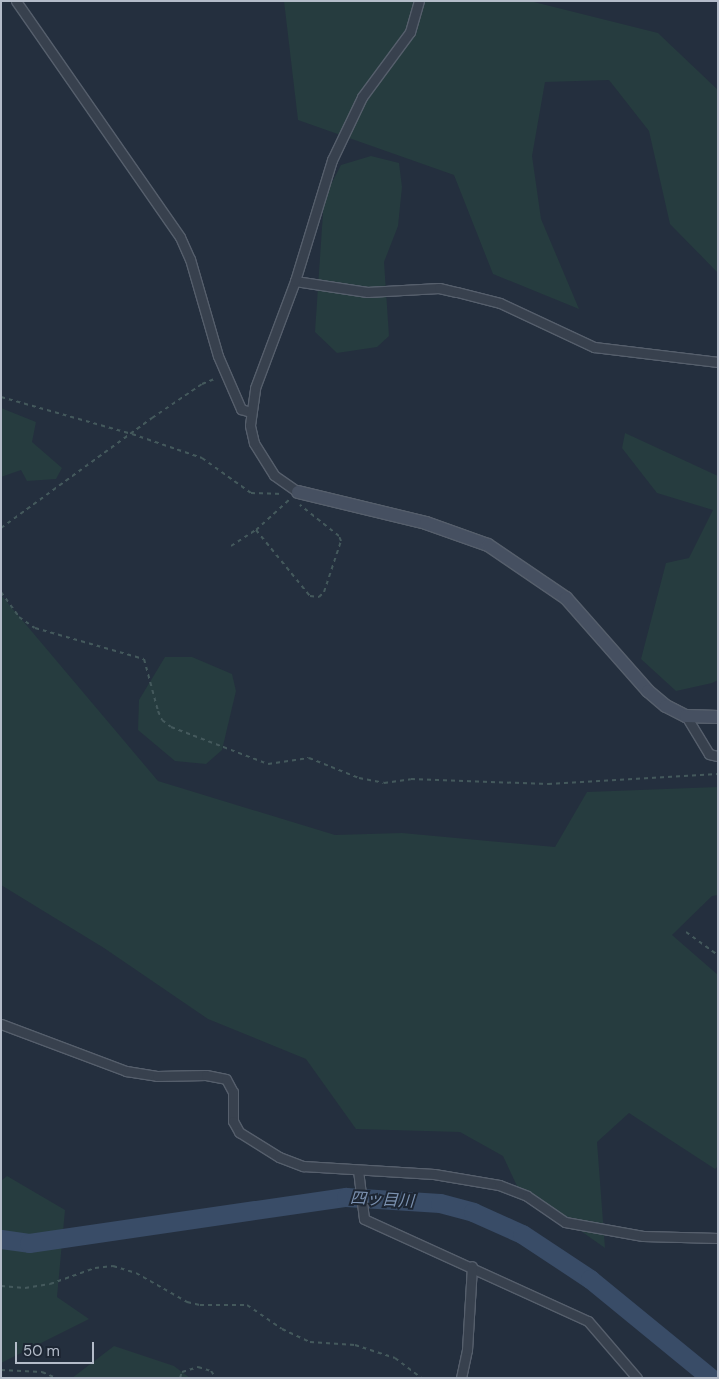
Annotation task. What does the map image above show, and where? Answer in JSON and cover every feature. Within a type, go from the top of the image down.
[{"type":"street","points":[[16,1],[180,237],[226,375],[241,409],[250,412]]},
{"type":"street","points":[[419,1],[410,32],[362,96],[332,160],[295,281],[264,355],[250,412],[254,443],[262,461],[298,498],[457,532],[512,558],[566,598],[648,692],[686,716],[708,754],[718,756]]},
{"type":"street","points":[[295,281],[367,292],[439,288],[500,303],[594,348],[718,362]]},
{"type":"street","points":[[686,716],[718,717]]},
{"type":"street","points":[[1,1024],[126,1071],[157,1076],[206,1075],[226,1079],[232,1092],[233,1121],[249,1141],[304,1166],[434,1174],[510,1187],[564,1222],[596,1230],[679,1239],[718,1238]]},
{"type":"street","points":[[358,1170],[364,1219],[472,1266],[588,1320],[637,1378]]},
{"type":"street","points":[[461,1378],[467,1350],[472,1266]]},
{"type":"path","points":[[1,528],[54,488],[202,384],[226,375]]},
{"type":"path","points":[[1,398],[132,434],[202,458],[251,493],[291,493],[292,497],[256,530],[232,546]]},
{"type":"path","points":[[256,530],[310,596],[319,597],[324,592],[341,541],[339,536],[298,498]]},
{"type":"path","points":[[1,592],[19,617],[35,628],[144,659],[162,720],[172,727],[268,764],[309,758],[359,778],[384,783],[411,779],[548,784],[718,774]]},
{"type":"path","points":[[686,932],[718,955]]},
{"type":"path","points":[[1,1286],[25,1288],[50,1284],[95,1268],[113,1266],[136,1273],[187,1302],[200,1305],[247,1305],[282,1329],[310,1342],[355,1345],[396,1358],[422,1378]]},
{"type":"path","points":[[180,1378],[182,1372],[198,1367],[212,1371],[216,1378]]},
{"type":"path","points":[[1,1370],[42,1372],[56,1378]]},
{"type":"green space","points":[[284,1],[530,1],[658,33],[718,90],[718,273],[670,224],[649,131],[609,80],[545,82],[532,156],[541,219],[579,309],[493,274],[454,175],[298,120]]},
{"type":"green space","points":[[371,156],[399,163],[402,187],[398,226],[384,262],[389,336],[377,347],[337,353],[315,332],[324,198],[341,165]]},
{"type":"green space","points":[[1,408],[36,422],[32,442],[62,468],[56,479],[27,481],[21,470],[1,477]]},
{"type":"green space","points":[[625,433],[718,476],[718,680],[712,683],[676,691],[641,659],[666,563],[689,558],[713,510],[657,493],[622,448]]},
{"type":"green space","points":[[1,595],[158,781],[335,835],[402,833],[555,847],[587,792],[718,787],[718,895],[712,896],[672,935],[718,975],[718,1166],[715,1169],[629,1113],[597,1142],[605,1248],[517,1186],[503,1156],[460,1132],[356,1129],[306,1059],[208,1019],[104,948],[1,885]]},
{"type":"green space","points":[[165,657],[192,657],[232,674],[236,691],[222,750],[206,764],[175,761],[138,730],[139,700]]},
{"type":"green space","points":[[7,1176],[65,1210],[57,1297],[89,1319],[1,1363],[1,1181]]},
{"type":"green space","points":[[114,1346],[174,1366],[190,1378],[72,1378]]},
{"type":"waterway","name":"四ッ目川","points":[[1,1239],[29,1243],[346,1197],[440,1203],[473,1212],[522,1234],[590,1279],[711,1378]]}]
